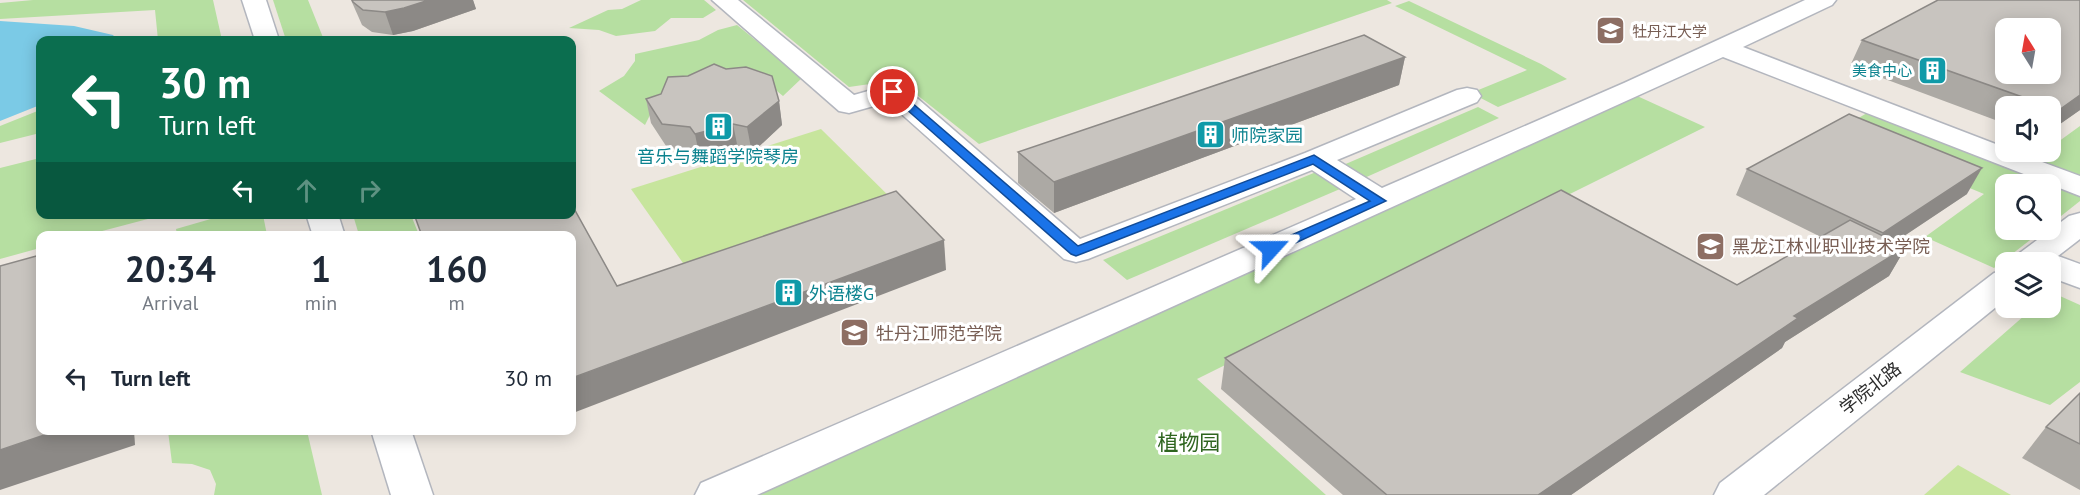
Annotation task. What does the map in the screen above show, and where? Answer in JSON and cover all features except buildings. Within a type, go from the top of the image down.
[{"type":"street","points":[[254,0],[266,36]]},
{"type":"street","points":[[724,0],[849,105],[893,92],[1076,252],[1314,159],[1467,96]]},
{"type":"street","points":[[716,495],[1380,201],[1824,0]]},
{"type":"street","points":[[1722,48],[2080,187]]},
{"type":"street","points":[[1314,159],[1380,201]]},
{"type":"street","points":[[2051,252],[2080,223]]},
{"type":"street","points":[[2061,270],[2080,277]]},
{"type":"street","name":"学院北路","points":[[1735,495],[1995,290]]},
{"type":"street","points":[[394,435],[412,495]]},
{"type":"green space","points":[[33,0],[213,0],[221,36],[158,36],[155,10],[0,19],[0,3]]},
{"type":"green space","points":[[273,0],[308,0],[322,36],[285,36]]},
{"type":"green space","points":[[641,0],[704,0],[716,10],[703,18],[671,18],[655,31],[616,36],[599,30],[569,28],[608,10],[622,9]]},
{"type":"green space","points":[[743,0],[1387,0],[1392,3],[979,144],[898,80],[849,87]]},
{"type":"green space","points":[[1409,1],[1541,64],[1567,79],[1498,107],[1471,93],[1527,70],[1395,6]]},
{"type":"green space","points":[[737,25],[802,78],[783,96],[772,87],[653,109],[645,125],[599,91],[624,76],[635,61],[635,54],[699,40],[718,30]]},
{"type":"green space","name":"植物园","points":[[1635,95],[1705,127],[1197,379],[1326,495],[750,495]]},
{"type":"green space","points":[[1478,107],[1499,118],[1362,179],[1341,166]]},
{"type":"green space","points":[[1872,110],[1995,158],[1995,162],[2004,162],[2034,174],[1995,174],[1995,240],[2030,240],[2015,252],[1995,252],[1994,268],[1925,237],[1984,194],[1835,132]]},
{"type":"green space","points":[[36,112],[36,134],[0,143],[0,126]]},
{"type":"green space","points":[[2080,126],[2080,182],[2030,162],[2061,162],[2061,140]]},
{"type":"green space","points":[[821,129],[902,209],[697,283],[631,189]]},
{"type":"green space","points":[[36,159],[36,219],[148,219],[102,231],[36,231],[36,249],[0,259],[0,168]]},
{"type":"green space","points":[[1321,170],[1347,186],[1127,280],[1103,260]]},
{"type":"green space","points":[[2061,185],[2080,192],[2080,201],[2061,216]]},
{"type":"green space","points":[[211,219],[264,219],[266,231],[176,231],[176,229]]},
{"type":"green space","points":[[354,219],[413,219],[417,231],[358,231]]},
{"type":"green space","points":[[2061,296],[2080,305],[2080,382],[2050,405],[1960,372],[2022,318],[2061,318]]},
{"type":"green space","points":[[168,435],[308,435],[322,495],[214,495],[216,484],[210,470],[192,464],[172,463]]},
{"type":"green space","points":[[1958,465],[2011,495],[1924,495]]},
{"type":"water","points":[[0,21],[74,26],[114,36],[36,36],[36,107],[0,121]]},
{"type":"place","name":"牡丹江大学","points":[[1611,31]]},
{"type":"place","name":"美食中心","points":[[1933,70]]},
{"type":"place","name":"音乐与舞蹈学院琴房","points":[[718,127]]},
{"type":"place","name":"师院家园","points":[[1210,135]]},
{"type":"place","name":"黑龙江林业职业技术学院","points":[[1711,246]]},
{"type":"place","name":"外语楼G","points":[[788,293]]},
{"type":"place","name":"牡丹江师范学院","points":[[855,333]]},
{"type":"route","points":[[893,92],[1076,252],[1314,159],[1380,201],[1271,249]]}]
